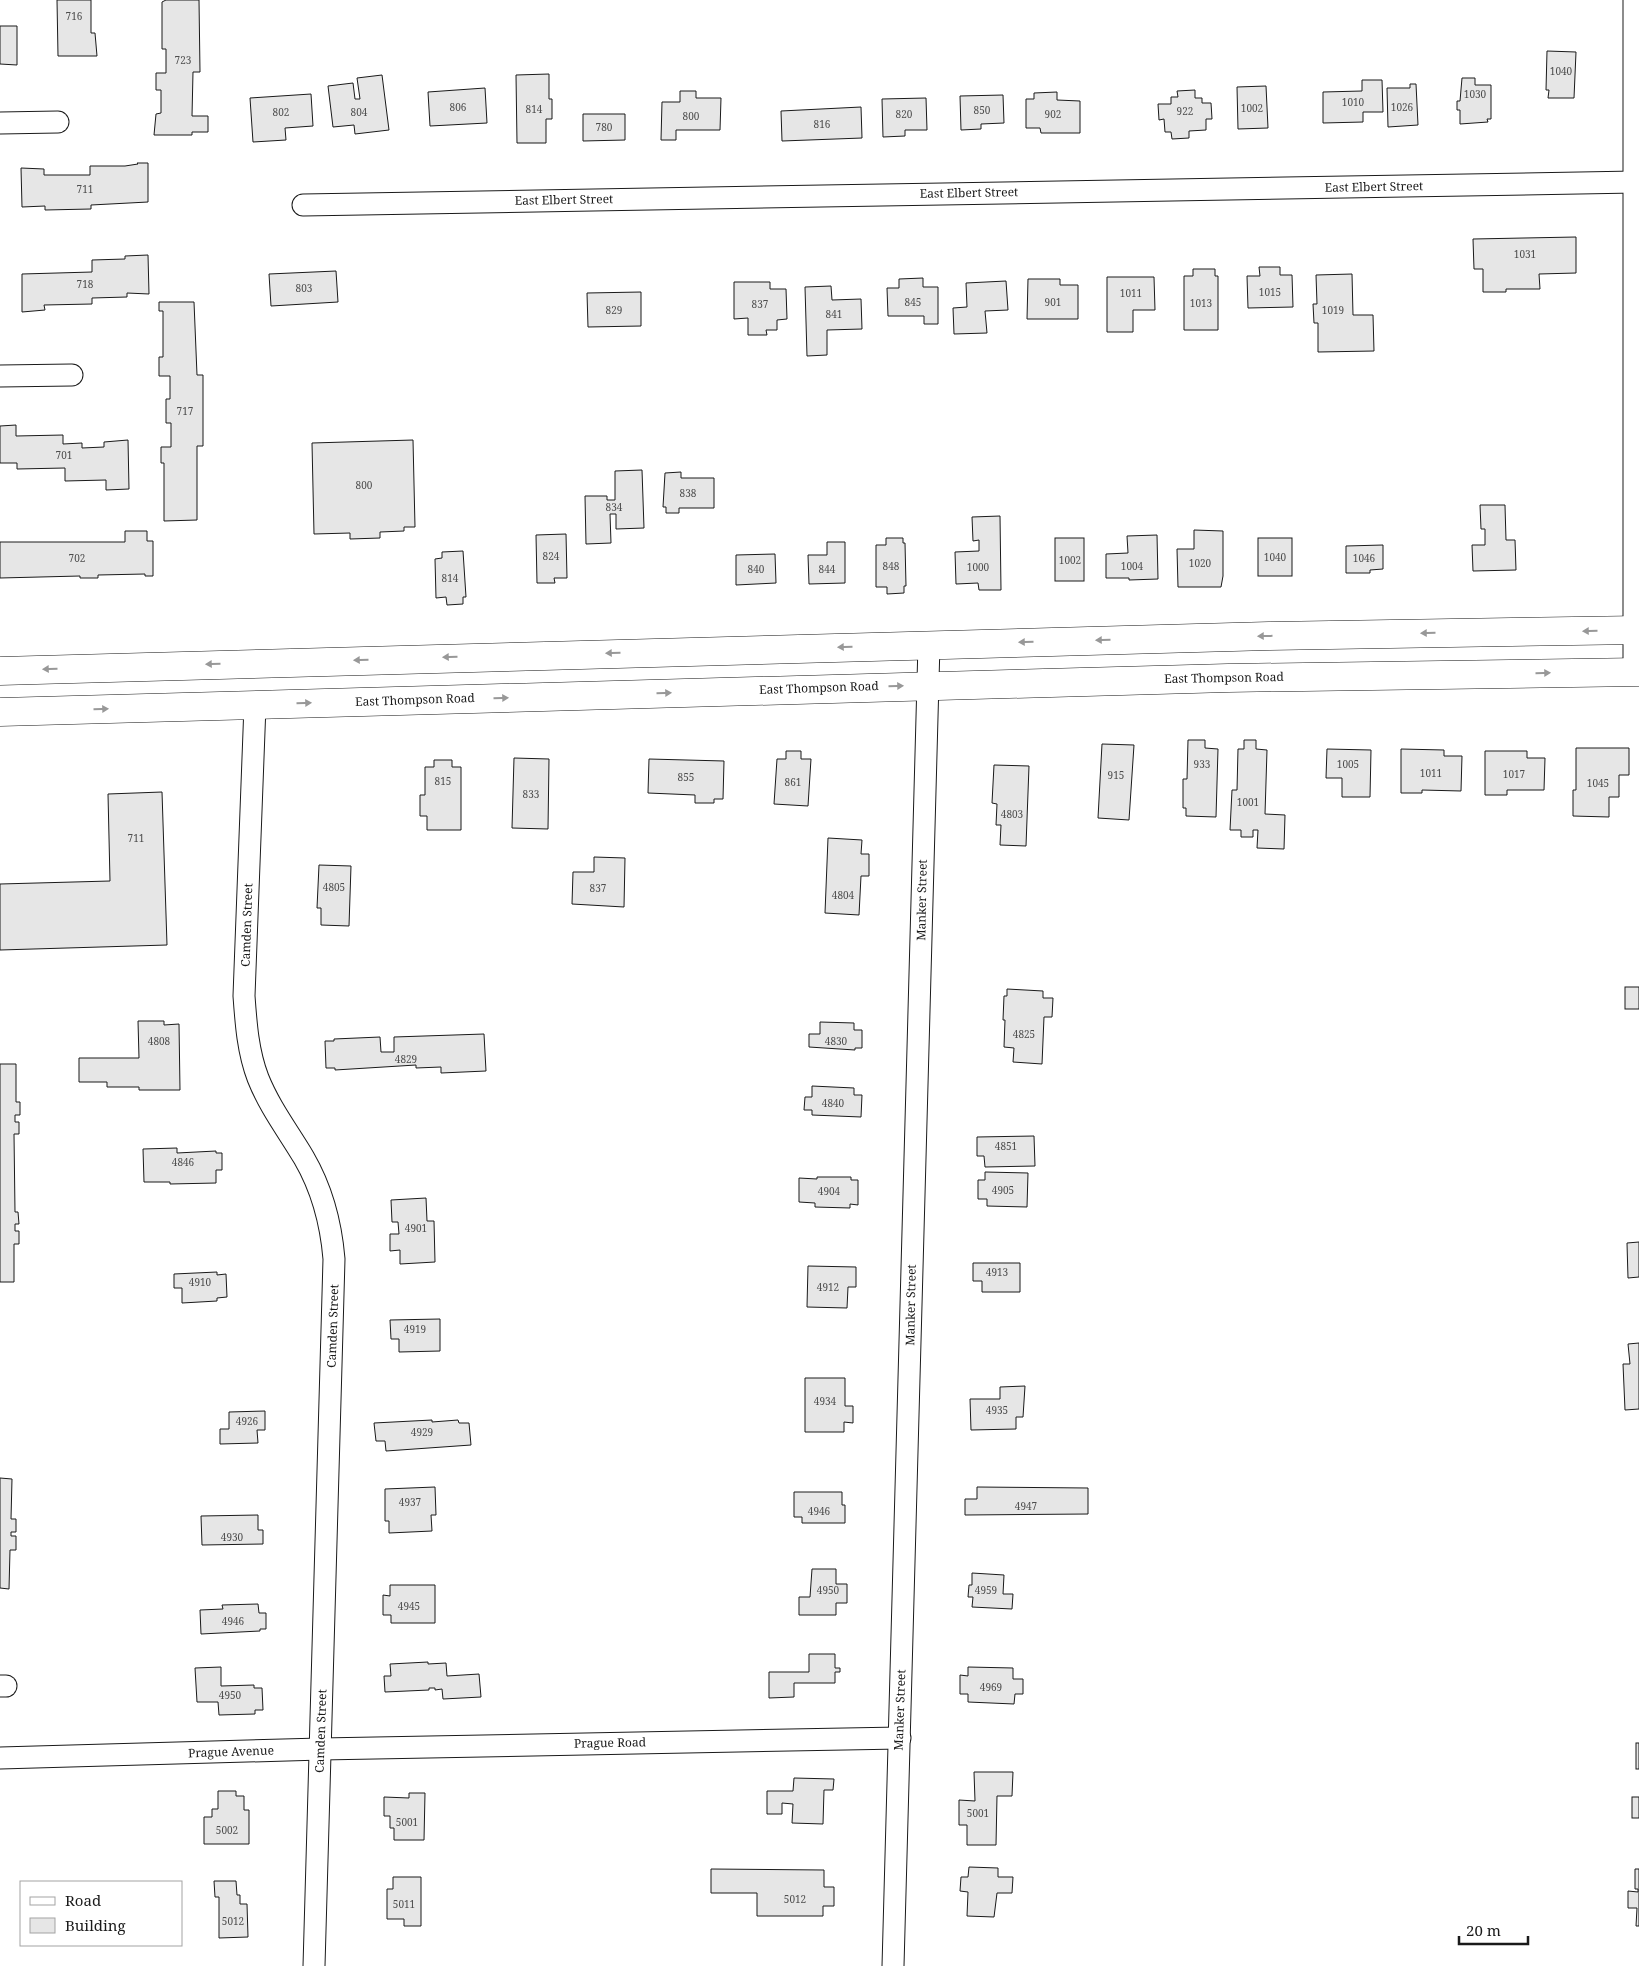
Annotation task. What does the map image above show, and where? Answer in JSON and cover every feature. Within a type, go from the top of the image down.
[{"type":"main road","points":[[0,670],[929,644],[1637,630]]},
{"type":"main road","points":[[255,705],[262,663]]},
{"type":"main road","name":"East Thompson Road","points":[[0,712],[927,685],[1636,672]]},
{"type":"street","points":[[1634,0],[1636,672]]},
{"type":"street","points":[[0,123],[58,122]]},
{"type":"street","name":"East Elbert Street","points":[[303,204],[1634,182]]},
{"type":"street","points":[[0,376],[72,375]]},
{"type":"street","name":"Manker Street","points":[[893,1966],[929,644]]},
{"type":"street","name":"Camden Street","points":[[255,705],[244,996],[246,1031],[254,1064],[264,1093],[316,1181],[327,1214],[334,1259],[314,1966]]},
{"type":"street","name":"Prague Road","points":[[321,1749],[900,1738]]},
{"type":"street","name":"Prague Avenue","points":[[0,1758],[321,1749]]},
{"type":"building","points":[[57,0],[91,0],[91,33],[95,33],[97,56],[58,56]]},
{"type":"building","points":[[166,0],[199,0],[200,72],[193,72],[192,116],[208,116],[208,132],[192,132],[192,135],[154,135],[156,114],[161,113],[161,90],[156,90],[156,73],[166,73],[166,49],[162,49],[162,2]]},
{"type":"building","points":[[0,26],[17,26],[17,65],[0,64]]},
{"type":"building","points":[[1547,51],[1576,52],[1574,98],[1548,98],[1549,90],[1546,90]]},
{"type":"building","points":[[549,74],[549,99],[552,99],[552,119],[546,119],[546,143],[517,143],[516,75]]},
{"type":"building","points":[[382,75],[389,130],[355,134],[354,125],[333,127],[328,86],[353,83],[355,99],[360,99],[357,78]]},
{"type":"building","points":[[1462,78],[1475,78],[1475,85],[1491,85],[1491,119],[1487,119],[1488,122],[1460,124],[1460,110],[1457,110],[1457,101],[1460,101]]},
{"type":"building","points":[[1362,80],[1382,80],[1383,112],[1363,112],[1363,122],[1323,123],[1323,92],[1362,91]]},
{"type":"building","points":[[1410,84],[1416,84],[1418,125],[1388,127],[1387,88],[1410,88]]},
{"type":"building","points":[[1266,86],[1268,128],[1238,129],[1237,87]]},
{"type":"building","points":[[485,88],[487,123],[430,126],[428,92]]},
{"type":"building","points":[[1195,90],[1195,98],[1202,98],[1202,103],[1211,103],[1212,119],[1206,119],[1206,130],[1189,131],[1189,138],[1172,139],[1171,132],[1165,132],[1164,119],[1159,120],[1158,104],[1171,104],[1171,97],[1178,97],[1177,91]]},
{"type":"building","points":[[680,91],[696,91],[696,98],[721,98],[720,130],[676,130],[676,140],[661,140],[662,102],[680,102]]},
{"type":"building","points":[[1057,92],[1057,100],[1080,101],[1080,133],[1041,133],[1040,128],[1026,128],[1026,99],[1034,99],[1034,93]]},
{"type":"building","points":[[311,94],[313,126],[285,128],[286,140],[253,142],[250,98]]},
{"type":"building","points":[[1003,95],[1004,123],[981,124],[981,129],[961,130],[960,96]]},
{"type":"building","points":[[926,98],[927,130],[905,130],[905,136],[883,137],[882,99]]},
{"type":"building","points":[[861,107],[862,138],[782,141],[781,111]]},
{"type":"building","points":[[583,114],[625,114],[625,140],[583,141]]},
{"type":"building","points":[[148,163],[148,202],[91,205],[91,209],[45,210],[45,206],[22,207],[21,168],[44,169],[44,175],[90,175],[90,166],[125,166]]},
{"type":"building","points":[[1576,237],[1576,273],[1539,274],[1540,289],[1506,289],[1506,292],[1483,292],[1483,269],[1474,269],[1473,239]]},
{"type":"building","points":[[148,255],[149,294],[127,293],[127,297],[92,298],[92,304],[44,305],[45,310],[22,312],[22,274],[92,272],[92,260],[125,259],[125,256]]},
{"type":"building","points":[[1259,267],[1280,267],[1280,275],[1292,275],[1293,307],[1248,308],[1247,276],[1260,276]]},
{"type":"building","points":[[1193,269],[1215,269],[1215,276],[1218,276],[1218,330],[1184,330],[1184,276],[1193,276]]},
{"type":"building","points":[[336,271],[338,302],[271,306],[269,274]]},
{"type":"building","points":[[1352,274],[1353,315],[1373,315],[1374,351],[1318,352],[1318,323],[1314,323],[1313,304],[1317,304],[1316,275]]},
{"type":"building","points":[[1107,277],[1154,277],[1155,310],[1133,310],[1133,332],[1107,332]]},
{"type":"building","points":[[923,278],[923,287],[938,287],[938,324],[924,324],[924,316],[888,316],[887,288],[899,288],[899,279]]},
{"type":"building","points":[[1028,279],[1060,279],[1060,285],[1078,285],[1078,319],[1027,319]]},
{"type":"building","points":[[1006,281],[1008,310],[985,311],[987,333],[954,334],[953,308],[967,307],[966,283]]},
{"type":"building","points":[[734,282],[770,282],[770,289],[786,289],[787,319],[777,320],[777,330],[766,330],[767,335],[748,335],[748,318],[734,319]]},
{"type":"building","points":[[831,286],[832,300],[861,299],[862,329],[827,330],[827,355],[807,356],[805,287]]},
{"type":"building","points":[[641,292],[641,326],[588,327],[587,293]]},
{"type":"building","points":[[159,302],[194,302],[197,375],[203,375],[203,446],[197,446],[197,520],[164,521],[164,463],[161,463],[161,447],[171,447],[171,423],[166,423],[166,399],[170,399],[170,376],[159,376],[159,357],[163,357],[163,311],[159,311]]},
{"type":"building","points":[[16,425],[16,436],[63,435],[63,444],[82,443],[82,448],[104,447],[104,442],[128,440],[129,489],[106,490],[106,480],[65,481],[65,468],[17,469],[17,463],[0,463],[0,426]]},
{"type":"building","points":[[413,440],[415,527],[404,527],[404,531],[380,532],[380,538],[350,539],[350,533],[314,534],[312,443]]},
{"type":"building","points":[[642,470],[644,528],[616,529],[616,514],[610,514],[611,543],[586,544],[585,496],[607,496],[607,500],[615,500],[615,471]]},
{"type":"building","points":[[681,472],[681,478],[714,478],[714,508],[679,508],[679,513],[666,513],[666,507],[663,507],[665,473]]},
{"type":"building","points":[[1480,505],[1505,505],[1506,540],[1515,540],[1516,570],[1473,571],[1472,545],[1485,545],[1485,529],[1481,529]]},
{"type":"building","points":[[1000,516],[1001,590],[979,590],[978,583],[956,584],[955,552],[979,551],[979,540],[973,541],[972,517]]},
{"type":"building","points":[[1194,530],[1223,531],[1223,576],[1221,587],[1178,587],[1177,549],[1194,549]]},
{"type":"building","points":[[125,531],[147,531],[147,541],[153,541],[153,576],[145,576],[145,574],[98,575],[98,578],[80,578],[80,576],[0,578],[0,542],[125,542]]},
{"type":"building","points":[[566,534],[567,578],[554,578],[555,583],[537,583],[536,535]]},
{"type":"building","points":[[1157,535],[1158,579],[1129,580],[1129,578],[1106,578],[1106,554],[1128,553],[1127,536]]},
{"type":"building","points":[[886,538],[903,538],[903,543],[905,543],[906,586],[904,586],[904,593],[887,594],[887,587],[876,587],[876,545],[886,545]]},
{"type":"building","points":[[1055,538],[1084,538],[1084,581],[1055,581]]},
{"type":"building","points":[[1258,538],[1292,538],[1292,576],[1258,576]]},
{"type":"building","points":[[827,542],[845,542],[845,583],[809,584],[808,555],[827,555]]},
{"type":"building","points":[[1383,545],[1383,569],[1370,570],[1370,573],[1346,573],[1346,546]]},
{"type":"building","points":[[463,551],[466,597],[463,597],[463,604],[447,605],[446,597],[436,598],[435,559],[442,558],[442,552]]},
{"type":"building","points":[[775,554],[776,583],[736,585],[736,555]]},
{"type":"building","points":[[1188,740],[1205,740],[1205,748],[1218,749],[1216,817],[1186,816],[1186,808],[1183,808],[1183,779],[1187,779]]},
{"type":"building","points":[[1244,740],[1256,740],[1256,749],[1267,750],[1265,814],[1285,815],[1284,849],[1257,848],[1258,830],[1253,830],[1253,837],[1241,837],[1241,830],[1230,830],[1232,790],[1237,790],[1238,749],[1244,749]]},
{"type":"building","points":[[1102,744],[1134,745],[1129,820],[1098,818]]},
{"type":"building","points":[[1576,748],[1629,748],[1629,775],[1619,775],[1619,797],[1609,797],[1609,817],[1573,816],[1573,790],[1576,790]]},
{"type":"building","points":[[1327,749],[1371,750],[1370,797],[1342,797],[1342,778],[1326,778]]},
{"type":"building","points":[[1401,749],[1444,750],[1444,756],[1462,756],[1461,791],[1422,790],[1422,793],[1401,793]]},
{"type":"building","points":[[786,751],[801,751],[801,759],[811,759],[808,806],[774,804],[777,759],[786,759]]},
{"type":"building","points":[[1485,751],[1527,751],[1527,758],[1545,758],[1544,790],[1507,790],[1507,795],[1485,795]]},
{"type":"building","points":[[514,758],[549,759],[548,829],[512,828]]},
{"type":"building","points":[[649,759],[724,761],[723,799],[714,799],[714,803],[695,803],[695,795],[648,793]]},
{"type":"building","points":[[434,760],[452,760],[452,767],[461,767],[461,830],[427,830],[427,816],[420,816],[420,795],[425,795],[425,767],[434,767]]},
{"type":"building","points":[[994,765],[1029,766],[1026,846],[1000,845],[1001,825],[996,825],[997,804],[992,803]]},
{"type":"building","points":[[162,792],[167,945],[0,950],[0,884],[110,881],[108,794]]},
{"type":"building","points":[[828,838],[862,840],[861,854],[869,854],[869,876],[861,876],[859,915],[825,913]]},
{"type":"building","points":[[594,857],[625,858],[624,907],[572,904],[573,872],[594,872]]},
{"type":"building","points":[[319,865],[351,866],[349,926],[321,925],[321,908],[317,908]]},
{"type":"building","points":[[1625,987],[1639,987],[1639,1009],[1625,1009]]},
{"type":"building","points":[[1007,989],[1043,991],[1043,998],[1053,998],[1052,1017],[1044,1017],[1042,1064],[1013,1062],[1014,1048],[1004,1047],[1004,996],[1007,996]]},
{"type":"building","points":[[138,1021],[164,1021],[164,1025],[179,1024],[180,1090],[139,1090],[139,1087],[107,1087],[107,1082],[79,1082],[79,1058],[139,1058]]},
{"type":"building","points":[[820,1022],[854,1023],[854,1030],[862,1030],[862,1048],[855,1048],[855,1050],[809,1047],[809,1034],[820,1034]]},
{"type":"building","points":[[484,1034],[486,1071],[441,1073],[441,1067],[416,1068],[416,1065],[335,1070],[335,1068],[326,1068],[325,1041],[334,1041],[334,1039],[380,1037],[381,1052],[394,1052],[394,1037]]},
{"type":"building","points":[[0,1064],[16,1064],[16,1102],[20,1102],[20,1115],[15,1115],[15,1122],[19,1122],[19,1134],[14,1134],[15,1212],[18,1212],[19,1224],[15,1224],[15,1231],[19,1231],[19,1244],[14,1244],[14,1282],[0,1282]]},
{"type":"building","points":[[812,1086],[854,1088],[854,1095],[862,1095],[861,1117],[812,1115],[812,1110],[804,1110],[805,1097],[812,1097]]},
{"type":"building","points":[[1034,1136],[1035,1166],[985,1167],[984,1156],[977,1156],[977,1137]]},
{"type":"building","points":[[177,1148],[177,1153],[216,1151],[216,1153],[222,1153],[222,1170],[216,1170],[216,1183],[170,1184],[170,1182],[144,1182],[143,1149]]},
{"type":"building","points":[[985,1172],[1028,1173],[1027,1207],[987,1206],[987,1199],[978,1199],[978,1180],[985,1180]]},
{"type":"building","points":[[817,1177],[851,1177],[851,1180],[858,1180],[858,1205],[850,1204],[850,1208],[815,1207],[815,1203],[799,1202],[799,1178],[817,1179]]},
{"type":"building","points":[[426,1198],[427,1221],[434,1221],[435,1262],[400,1264],[400,1250],[390,1251],[390,1234],[399,1234],[398,1222],[392,1222],[391,1200]]},
{"type":"building","points":[[1639,1242],[1639,1277],[1628,1278],[1627,1243]]},
{"type":"building","points":[[973,1263],[1020,1263],[1020,1292],[982,1292],[982,1281],[973,1281]]},
{"type":"building","points":[[808,1266],[856,1267],[856,1287],[848,1287],[847,1308],[807,1307]]},
{"type":"building","points":[[217,1272],[217,1275],[226,1274],[227,1297],[217,1298],[217,1301],[182,1303],[182,1288],[174,1288],[174,1274]]},
{"type":"building","points":[[440,1319],[440,1351],[399,1352],[399,1339],[391,1339],[390,1320]]},
{"type":"building","points":[[1639,1343],[1639,1409],[1625,1410],[1623,1364],[1630,1364],[1628,1344]]},
{"type":"building","points":[[805,1378],[845,1378],[845,1406],[853,1406],[853,1423],[844,1422],[844,1432],[805,1432]]},
{"type":"building","points":[[1025,1386],[1023,1417],[1016,1417],[1016,1429],[971,1430],[970,1399],[1000,1399],[1000,1387]]},
{"type":"building","points":[[265,1411],[265,1430],[257,1430],[258,1443],[220,1444],[220,1429],[229,1429],[229,1412]]},
{"type":"building","points":[[432,1420],[432,1422],[458,1420],[459,1423],[469,1423],[471,1445],[386,1451],[385,1441],[376,1441],[374,1423]]},
{"type":"building","points":[[0,1478],[12,1479],[11,1519],[16,1519],[16,1532],[11,1532],[11,1536],[16,1536],[16,1550],[10,1550],[9,1589],[0,1588]]},
{"type":"building","points":[[435,1487],[436,1515],[431,1515],[432,1531],[389,1533],[389,1521],[385,1521],[385,1489]]},
{"type":"building","points":[[977,1487],[1088,1488],[1088,1514],[965,1515],[965,1499],[977,1499]]},
{"type":"building","points":[[794,1492],[842,1492],[842,1505],[845,1505],[845,1523],[802,1523],[802,1517],[794,1517]]},
{"type":"building","points":[[258,1515],[258,1530],[263,1530],[263,1544],[202,1545],[201,1516]]},
{"type":"building","points":[[812,1569],[836,1569],[836,1584],[847,1584],[847,1603],[836,1603],[836,1615],[799,1615],[799,1597],[810,1597]]},
{"type":"building","points":[[972,1573],[1004,1575],[1003,1594],[1013,1594],[1012,1609],[972,1607],[973,1597],[968,1597],[969,1585],[972,1585]]},
{"type":"building","points":[[390,1585],[435,1585],[435,1623],[391,1623],[391,1615],[383,1615],[383,1595],[390,1596]]},
{"type":"building","points":[[258,1604],[259,1613],[266,1613],[266,1629],[260,1629],[260,1631],[201,1634],[200,1610],[223,1609],[222,1605]]},
{"type":"building","points":[[809,1654],[835,1654],[835,1668],[840,1668],[840,1672],[835,1672],[835,1683],[794,1683],[794,1697],[769,1698],[769,1672],[809,1672]]},
{"type":"building","points":[[428,1662],[428,1664],[446,1663],[447,1676],[479,1674],[481,1697],[443,1699],[442,1689],[435,1690],[435,1688],[429,1688],[429,1690],[385,1692],[384,1676],[391,1676],[390,1664]]},
{"type":"building","points":[[221,1667],[221,1686],[254,1685],[254,1688],[262,1688],[263,1710],[255,1710],[255,1714],[219,1715],[218,1702],[197,1702],[195,1668]]},
{"type":"building","points":[[968,1667],[1013,1668],[1013,1679],[1023,1679],[1023,1694],[1015,1694],[1014,1704],[968,1702],[968,1694],[960,1694],[960,1675],[968,1676]]},
{"type":"building","points":[[1636,1743],[1639,1743],[1639,1769],[1636,1769]]},
{"type":"building","points":[[974,1772],[1013,1772],[1012,1796],[997,1796],[996,1845],[967,1845],[967,1825],[959,1825],[959,1800],[975,1801]]},
{"type":"building","points":[[794,1778],[834,1779],[833,1790],[824,1790],[823,1824],[792,1823],[793,1804],[782,1803],[782,1814],[767,1814],[767,1791],[793,1791]]},
{"type":"building","points":[[218,1791],[236,1791],[236,1796],[244,1796],[244,1810],[249,1810],[249,1844],[204,1844],[204,1817],[212,1817],[212,1809],[218,1809]]},
{"type":"building","points":[[409,1793],[425,1793],[424,1840],[394,1840],[394,1828],[390,1828],[390,1816],[384,1816],[384,1797],[409,1798]]},
{"type":"building","points":[[1632,1797],[1639,1797],[1639,1818],[1632,1818]]},
{"type":"building","points":[[969,1867],[998,1868],[998,1877],[1013,1877],[1012,1893],[997,1893],[994,1917],[967,1916],[968,1892],[960,1891],[961,1877],[968,1877]]},
{"type":"building","points":[[711,1869],[824,1870],[824,1887],[834,1887],[834,1906],[823,1906],[823,1916],[757,1916],[757,1893],[711,1893]]},
{"type":"building","points":[[1635,1869],[1639,1869],[1639,1926],[1636,1926],[1637,1908],[1628,1908],[1628,1891],[1638,1892],[1638,1889],[1635,1889]]},
{"type":"building","points":[[393,1877],[421,1877],[421,1926],[404,1926],[404,1919],[387,1919],[387,1889],[393,1889]]},
{"type":"building","points":[[214,1881],[236,1881],[237,1895],[240,1895],[240,1904],[247,1904],[248,1937],[219,1938],[219,1897],[215,1897]]}]
